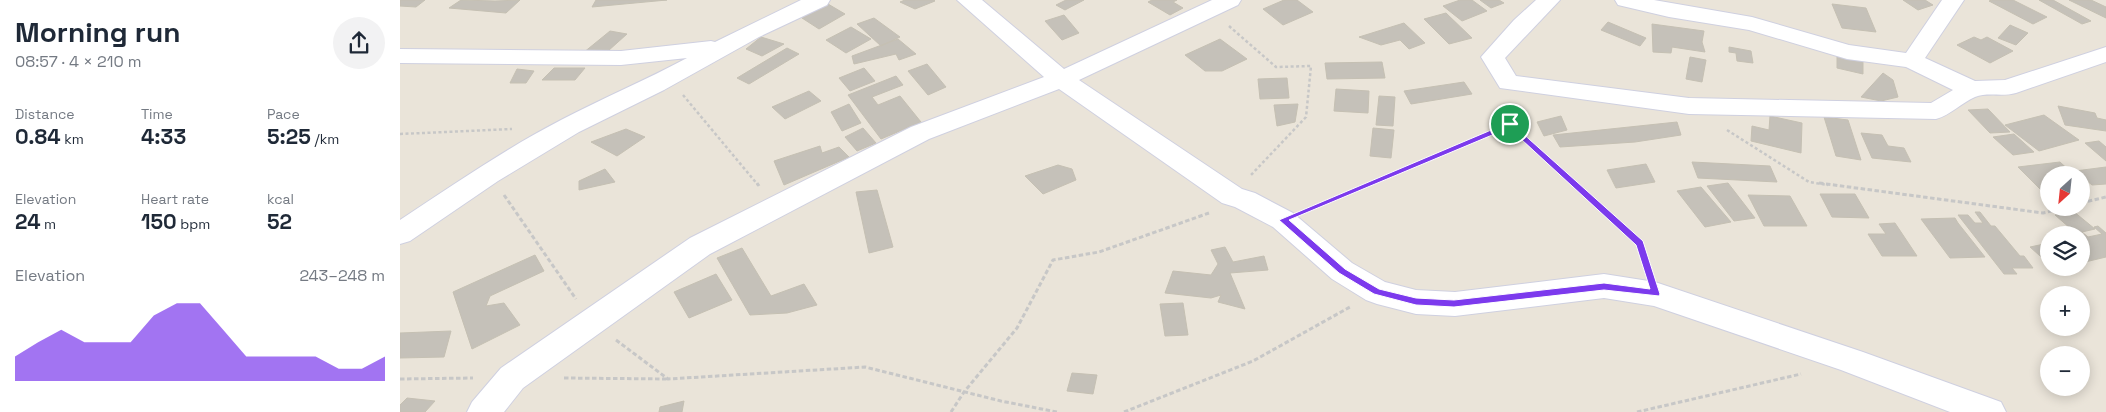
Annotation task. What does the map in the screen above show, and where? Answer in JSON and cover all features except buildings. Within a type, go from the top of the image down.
[{"type":"street","points":[[400,234],[489,174],[570,126],[819,0]]},
{"type":"street","points":[[968,0],[985,12],[1061,79],[1238,198],[1283,220],[1342,271],[1377,292],[1416,302],[1454,304],[1604,286],[1656,294],[1989,412]]},
{"type":"street","points":[[1549,0],[1522,25],[1493,57],[1508,83],[1688,106],[1936,111],[1970,89]]},
{"type":"street","points":[[1626,0],[1669,10],[1752,24],[1847,52],[1912,60],[1970,89],[2007,88],[2106,54]]},
{"type":"street","points":[[1912,60],[1953,0]]},
{"type":"street","points":[[484,412],[512,378],[700,246],[920,133],[1061,79],[1220,4]]},
{"type":"street","points":[[400,56],[620,58],[725,46]]},
{"type":"path","points":[[951,412],[964,392],[1017,328],[1053,260],[1099,252],[1238,198],[1306,117],[1311,66],[1276,67],[1220,4]]},
{"type":"path","points":[[668,77],[776,207]]},
{"type":"path","points":[[1508,83],[1510,124],[1640,243],[1656,294]]},
{"type":"path","points":[[1688,106],[1809,182],[2040,213]]},
{"type":"path","points":[[1283,220],[1510,124]]},
{"type":"path","points":[[400,134],[514,129]]},
{"type":"path","points":[[489,174],[592,322],[668,379],[865,367],[964,392],[1057,412]]},
{"type":"path","points":[[2090,201],[2106,197]]},
{"type":"path","points":[[1124,412],[1253,361],[1377,292]]},
{"type":"path","points":[[1638,412],[1806,372]]},
{"type":"route","points":[[1510,124],[1640,243],[1656,294],[1604,286],[1454,304],[1416,302],[1377,292],[1342,271],[1283,220],[1396,172],[1510,124]]}]
